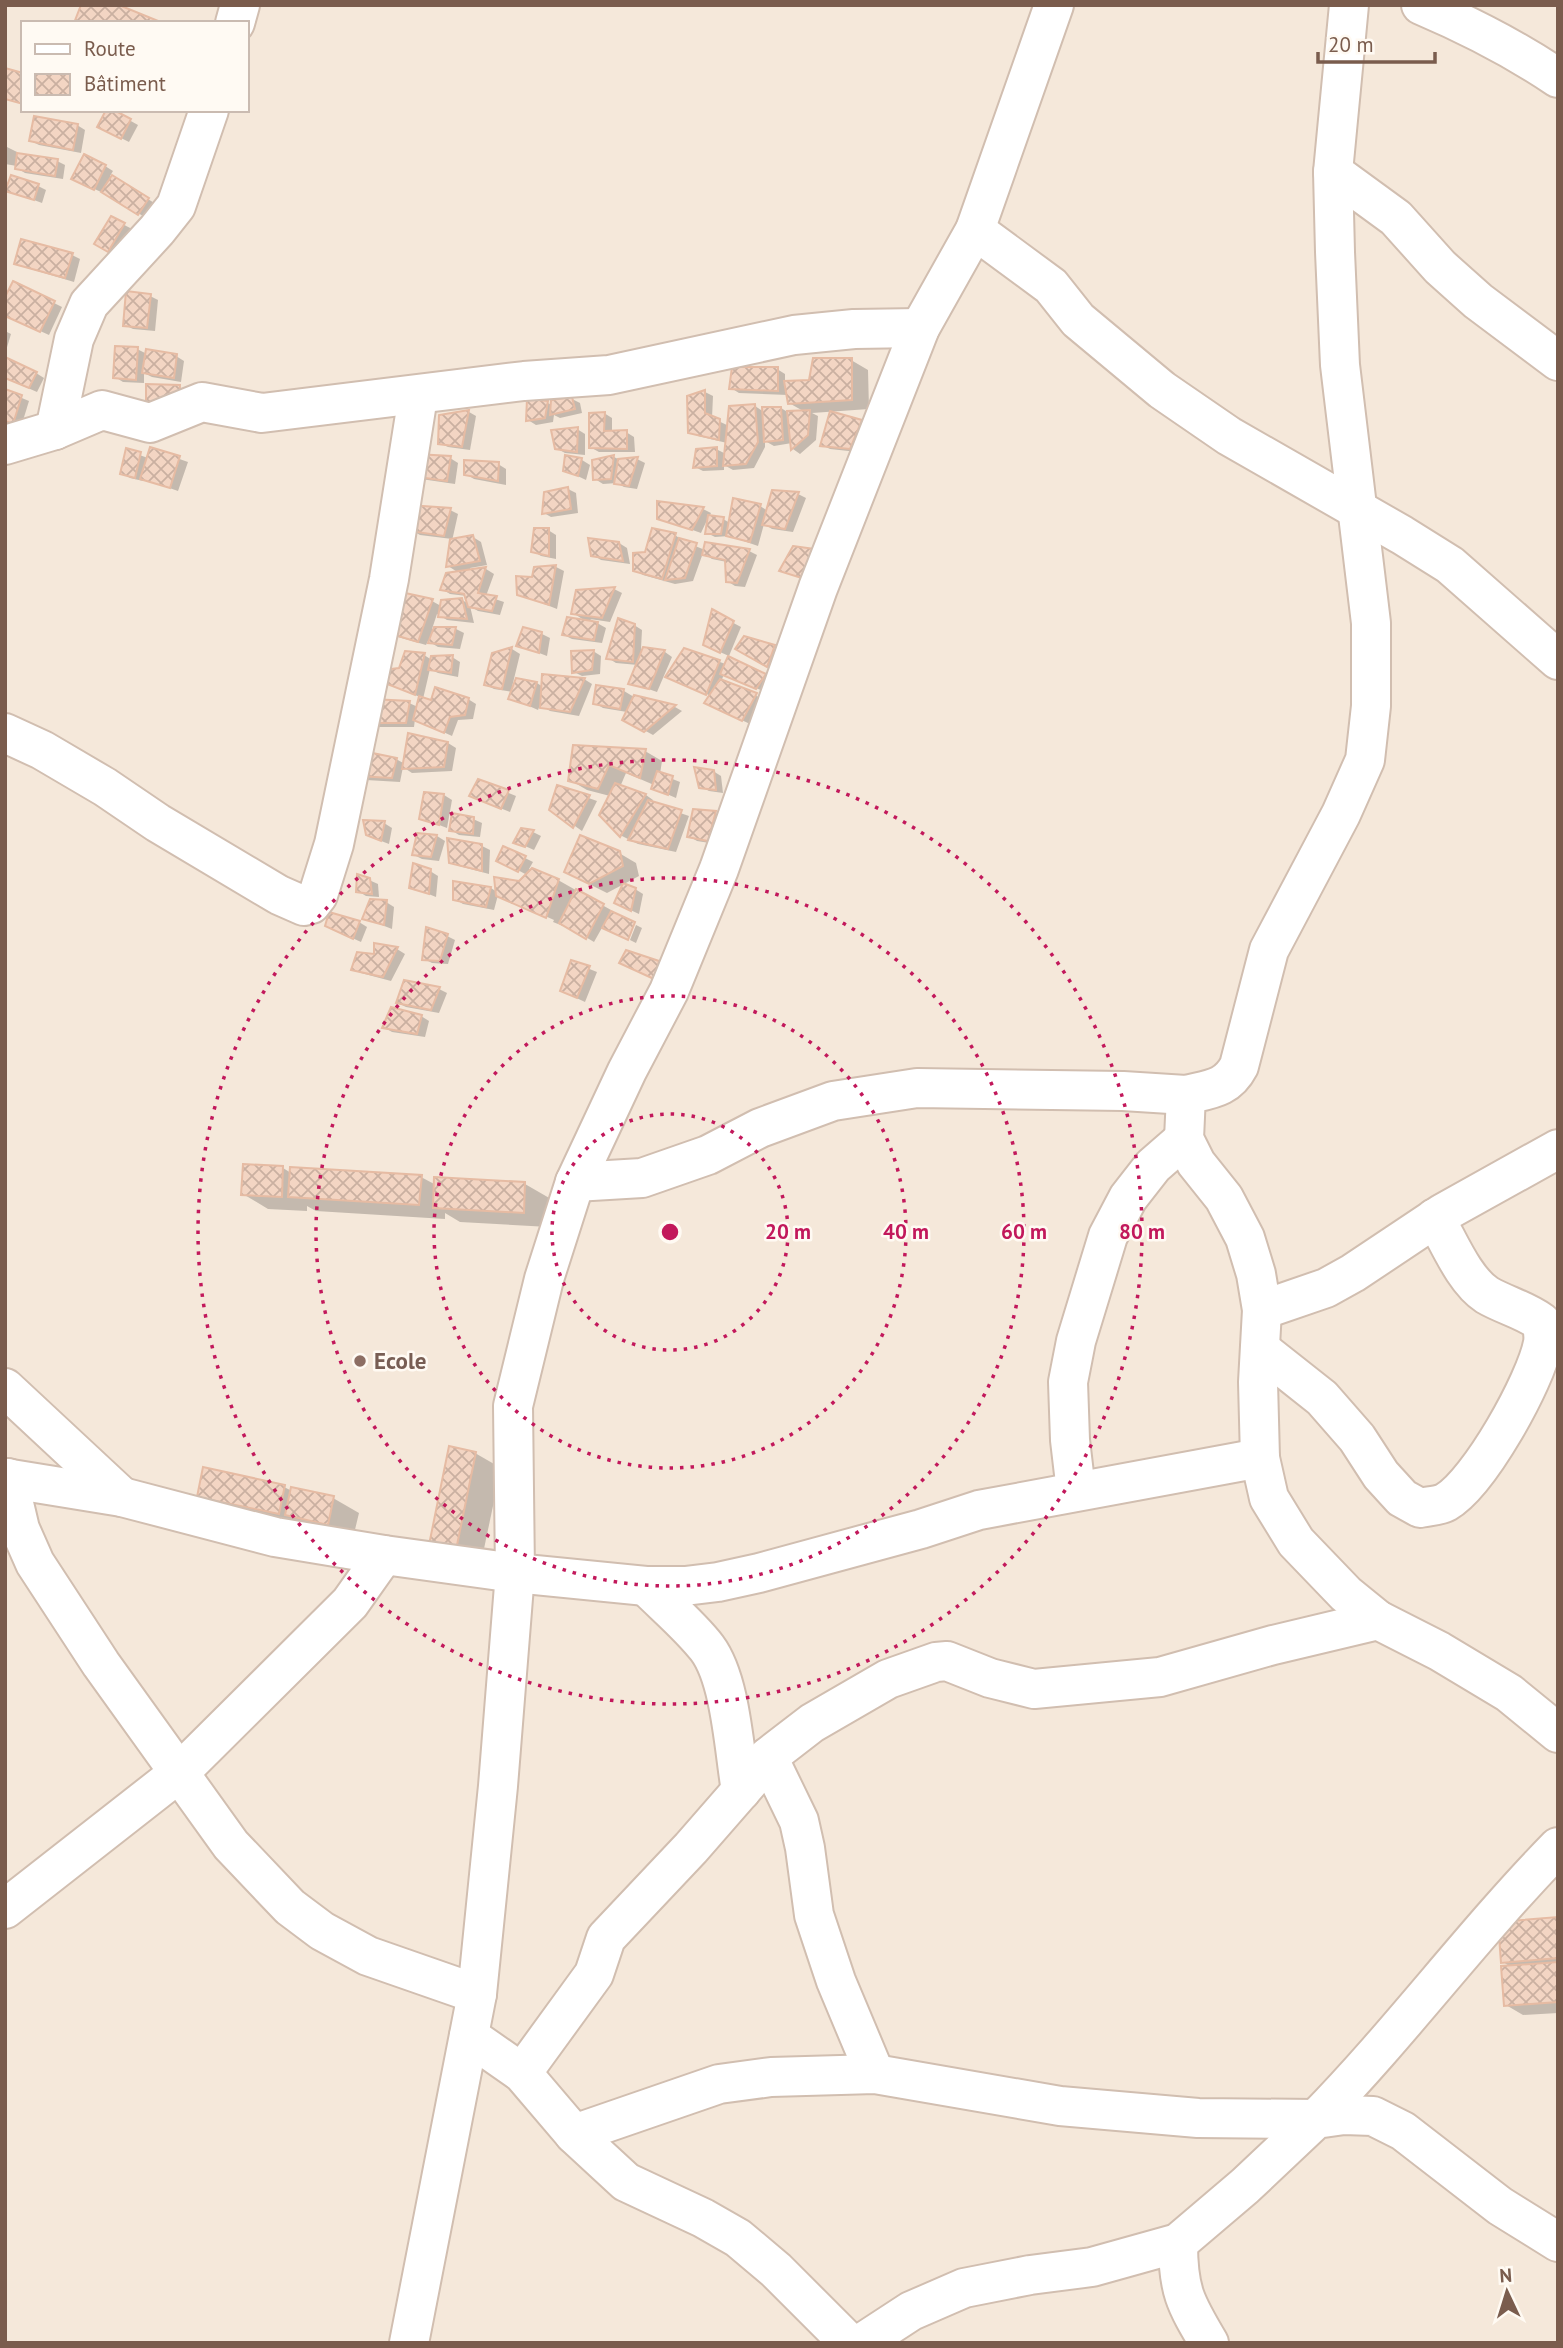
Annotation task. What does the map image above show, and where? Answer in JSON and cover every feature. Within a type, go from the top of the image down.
[{"type":"street","points":[[409,2343],[477,1994],[498,1786],[515,1573],[513,1406],[544,1279],[575,1182],[668,991],[719,869],[818,588],[920,328],[975,230],[1054,5]]},
{"type":"street","points":[[575,1182],[642,1178],[708,1155],[760,1128],[833,1101],[917,1088],[1122,1091],[1186,1095],[1221,1086],[1232,1080],[1239,1066],[1269,950],[1342,814],[1365,760],[1371,706],[1371,623],[1340,365],[1333,172],[1349,5]]},
{"type":"street","points":[[1421,5],[1450,17],[1538,64],[1558,78]]},
{"type":"street","points":[[55,430],[74,339],[89,304],[176,206],[208,112]]},
{"type":"street","points":[[1333,172],[1396,218],[1440,267],[1478,301],[1558,361]]},
{"type":"street","points":[[975,230],[1051,286],[1078,320],[1162,390],[1229,436],[1450,565],[1558,660]]},
{"type":"street","points":[[5,445],[55,430],[102,410],[150,423],[202,402],[262,413],[524,381],[609,375],[794,335],[920,328]]},
{"type":"street","points":[[5,733],[42,750],[94,780],[158,823],[279,895],[304,906],[311,904],[318,895],[334,845],[389,579],[418,396]]},
{"type":"street","points":[[1186,1095],[1184,1139],[1196,1163],[1224,1198],[1245,1238],[1256,1275],[1262,1310],[1258,1382],[1260,1458],[1269,1498],[1296,1542],[1346,1594],[1378,1620],[1439,1651],[1509,1693],[1558,1733]]},
{"type":"street","points":[[1076,1491],[1070,1440],[1068,1382],[1076,1342],[1108,1236],[1128,1198],[1153,1166],[1184,1139]]},
{"type":"street","points":[[1262,1310],[1326,1288],[1435,1218],[1558,1149]]},
{"type":"street","points":[[1260,1349],[1322,1398],[1357,1438],[1381,1475],[1402,1498],[1420,1508],[1445,1503],[1468,1484],[1507,1427],[1543,1344],[1543,1331],[1541,1322],[1533,1316],[1486,1294],[1470,1280],[1435,1218]]},
{"type":"street","points":[[5,1388],[122,1497]]},
{"type":"street","points":[[477,1994],[368,1956],[322,1931],[289,1907],[231,1845],[101,1664],[35,1563],[20,1529],[7,1478],[122,1497],[275,1537],[384,1555],[515,1573],[646,1586],[685,1586],[718,1582],[921,1529],[979,1510],[1260,1458]]},
{"type":"street","points":[[5,1909],[180,1772],[350,1603],[384,1555]]},
{"type":"street","points":[[646,1586],[708,1649],[719,1670],[741,1791]]},
{"type":"street","points":[[522,2073],[594,1974],[606,1938],[691,1849],[768,1757],[812,1723],[888,1679],[936,1662],[947,1661],[990,1678],[1034,1689],[1160,1677],[1273,1645],[1378,1620]]},
{"type":"street","points":[[768,1757],[799,1821],[814,1914],[836,1981],[875,2074]]},
{"type":"street","points":[[862,2343],[911,2311],[964,2288],[1030,2275],[1092,2267],[1178,2243],[1245,2186],[1358,2076],[1444,1977],[1506,1900],[1558,1847]]},
{"type":"street","points":[[468,2036],[522,2073],[574,2134],[626,2182],[704,2218],[738,2238],[776,2270],[849,2343]]},
{"type":"street","points":[[574,2134],[719,2084],[771,2077],[875,2074],[1060,2106],[1198,2118],[1316,2119],[1344,2115],[1373,2116],[1403,2131],[1500,2206],[1558,2242]]},
{"type":"street","points":[[1178,2243],[1178,2273],[1186,2306],[1209,2343]]},
{"type":"shaded area","points":[[5,5],[1558,5],[1558,2343],[5,2343]]},
{"type":"building","points":[[81,5],[119,5],[158,21],[75,21]]},
{"type":"building","points":[[5,68],[21,72],[21,103],[5,99]]},
{"type":"building","points":[[105,112],[118,112],[131,119],[121,139],[97,127]]},
{"type":"building","points":[[34,116],[78,124],[73,150],[29,141]]},
{"type":"building","points":[[17,153],[58,159],[55,176],[15,169]]},
{"type":"building","points":[[84,154],[106,165],[94,190],[71,179]]},
{"type":"building","points":[[11,175],[39,184],[34,200],[5,191]]},
{"type":"building","points":[[112,175],[149,198],[138,215],[101,192]]},
{"type":"building","points":[[111,216],[125,223],[108,252],[94,244]]},
{"type":"building","points":[[21,239],[73,253],[65,278],[14,264]]},
{"type":"building","points":[[13,281],[55,301],[40,332],[5,316],[5,297]]},
{"type":"building","points":[[126,291],[151,294],[147,328],[123,326]]},
{"type":"building","points":[[115,346],[138,347],[136,380],[113,378]]},
{"type":"building","points":[[146,349],[177,354],[174,378],[142,373]]},
{"type":"building","points":[[5,357],[37,372],[29,388],[5,378]]},
{"type":"building","points":[[813,358],[852,358],[852,400],[788,404],[784,381],[809,380]]},
{"type":"building","points":[[732,367],[778,367],[778,391],[729,389]]},
{"type":"building","points":[[146,384],[180,385],[179,405],[146,404]]},
{"type":"building","points":[[5,389],[22,395],[13,424],[5,421]]},
{"type":"building","points":[[705,390],[705,413],[720,419],[719,440],[688,433],[687,396]]},
{"type":"building","points":[[572,397],[575,409],[550,415],[551,400]]},
{"type":"building","points":[[527,399],[548,401],[545,418],[526,421]]},
{"type":"building","points":[[755,404],[758,442],[746,464],[723,466],[729,406]]},
{"type":"building","points":[[762,407],[781,407],[783,440],[764,442]]},
{"type":"building","points":[[469,410],[462,447],[438,444],[439,415]]},
{"type":"building","points":[[810,410],[808,435],[791,450],[787,411]]},
{"type":"building","points":[[830,411],[862,420],[850,449],[820,446]]},
{"type":"building","points":[[605,412],[604,431],[627,430],[627,449],[589,448],[589,413]]},
{"type":"building","points":[[578,427],[577,452],[555,449],[551,430]]},
{"type":"building","points":[[150,447],[180,456],[170,488],[140,479]]},
{"type":"building","points":[[717,447],[717,466],[693,468],[696,449]]},
{"type":"building","points":[[126,448],[141,452],[135,478],[120,474]]},
{"type":"building","points":[[415,454],[451,456],[447,481],[411,476]]},
{"type":"building","points":[[565,455],[582,458],[578,476],[563,471]]},
{"type":"building","points":[[614,455],[611,479],[593,480],[592,460]]},
{"type":"building","points":[[638,457],[629,486],[614,484],[618,459]]},
{"type":"building","points":[[464,460],[499,462],[498,481],[464,475]]},
{"type":"building","points":[[568,487],[571,509],[542,514],[544,492]]},
{"type":"building","points":[[772,490],[799,492],[785,529],[762,525]]},
{"type":"building","points":[[733,498],[761,504],[750,542],[726,536]]},
{"type":"building","points":[[657,501],[704,507],[692,530],[657,519]]},
{"type":"building","points":[[408,505],[451,508],[444,536],[410,531]]},
{"type":"building","points":[[708,515],[724,517],[721,534],[705,534]]},
{"type":"building","points":[[534,528],[549,528],[549,556],[531,552]]},
{"type":"building","points":[[652,528],[676,533],[662,579],[633,571],[633,553],[645,552]]},
{"type":"building","points":[[473,535],[480,561],[446,567],[450,539]]},
{"type":"building","points":[[588,538],[619,542],[623,561],[591,556]]},
{"type":"building","points":[[679,538],[697,543],[685,578],[665,580]]},
{"type":"building","points":[[705,542],[750,549],[737,583],[726,582],[725,560],[702,555]]},
{"type":"building","points":[[793,546],[822,550],[805,579],[779,571]]},
{"type":"building","points":[[556,565],[549,605],[517,595],[516,576],[532,577],[534,567]]},
{"type":"building","points":[[486,567],[478,593],[497,596],[492,611],[468,607],[464,594],[440,590],[446,573]]},
{"type":"building","points":[[615,587],[602,618],[571,614],[576,590]]},
{"type":"building","points":[[396,591],[433,599],[418,642],[388,633]]},
{"type":"building","points":[[462,598],[467,619],[438,617],[441,600]]},
{"type":"building","points":[[712,609],[734,621],[720,653],[703,645]]},
{"type":"building","points":[[567,617],[598,622],[594,640],[562,635]]},
{"type":"building","points":[[618,618],[635,624],[633,662],[606,659]]},
{"type":"building","points":[[434,627],[456,627],[452,645],[428,643]]},
{"type":"building","points":[[523,627],[542,632],[539,653],[516,646]]},
{"type":"building","points":[[744,636],[775,645],[767,667],[735,649]]},
{"type":"building","points":[[512,647],[502,689],[484,685],[492,653]]},
{"type":"building","points":[[643,647],[665,650],[649,689],[628,684]]},
{"type":"building","points":[[684,648],[720,660],[706,695],[665,677]]},
{"type":"building","points":[[594,650],[592,670],[572,673],[571,651]]},
{"type":"building","points":[[405,651],[425,653],[415,695],[377,680],[383,670],[399,668]]},
{"type":"building","points":[[453,655],[451,673],[428,670],[431,656]]},
{"type":"building","points":[[728,656],[766,674],[756,689],[720,674]]},
{"type":"building","points":[[542,674],[585,678],[570,712],[540,708]]},
{"type":"building","points":[[516,678],[537,682],[530,706],[508,699]]},
{"type":"building","points":[[720,679],[757,693],[742,721],[704,703]]},
{"type":"building","points":[[596,685],[624,689],[620,709],[593,704]]},
{"type":"building","points":[[435,687],[469,698],[465,715],[450,717],[444,733],[413,720],[419,696],[431,700]]},
{"type":"building","points":[[634,695],[676,705],[644,732],[622,720]]},
{"type":"building","points":[[371,699],[410,701],[406,723],[370,723]]},
{"type":"building","points":[[408,733],[448,742],[444,767],[402,769]]},
{"type":"building","points":[[573,745],[646,749],[640,778],[609,765],[598,789],[568,781]]},
{"type":"building","points":[[358,750],[397,758],[392,778],[356,776]]},
{"type":"building","points":[[694,767],[714,770],[716,790],[699,788]]},
{"type":"building","points":[[657,771],[673,776],[668,795],[651,789]]},
{"type":"building","points":[[478,779],[509,790],[501,809],[469,796]]},
{"type":"building","points":[[615,783],[646,794],[620,837],[599,815]]},
{"type":"building","points":[[557,785],[590,795],[573,828],[549,810]]},
{"type":"building","points":[[424,792],[444,794],[439,825],[419,819]]},
{"type":"building","points":[[648,800],[682,810],[668,849],[628,840]]},
{"type":"building","points":[[693,809],[716,811],[708,841],[687,837]]},
{"type":"building","points":[[452,813],[474,817],[473,834],[449,831]]},
{"type":"building","points":[[363,820],[385,821],[381,841],[366,835]]},
{"type":"building","points":[[521,828],[534,830],[525,847],[513,843]]},
{"type":"building","points":[[417,833],[437,835],[431,857],[412,855]]},
{"type":"building","points":[[580,835],[620,851],[623,866],[589,884],[564,872]]},
{"type":"building","points":[[447,838],[482,844],[482,871],[449,863]]},
{"type":"building","points":[[503,846],[526,856],[518,872],[496,861]]},
{"type":"building","points":[[413,863],[431,869],[429,894],[409,888]]},
{"type":"building","points":[[532,868],[559,879],[546,918],[496,896],[494,877],[519,881]]},
{"type":"building","points":[[357,874],[370,878],[372,894],[356,892]]},
{"type":"building","points":[[453,881],[491,887],[486,907],[453,900]]},
{"type":"building","points":[[623,883],[636,888],[631,911],[614,903]]},
{"type":"building","points":[[576,889],[604,904],[586,939],[559,923]]},
{"type":"building","points":[[370,899],[387,900],[384,925],[362,919]]},
{"type":"building","points":[[611,911],[635,922],[628,940],[602,928]]},
{"type":"building","points":[[329,912],[360,921],[353,939],[325,926]]},
{"type":"building","points":[[426,927],[448,934],[440,961],[422,960]]},
{"type":"building","points":[[374,943],[398,947],[383,977],[351,970],[357,952],[374,954]]},
{"type":"building","points":[[626,950],[659,961],[654,979],[619,963]]},
{"type":"building","points":[[571,960],[590,966],[577,998],[560,991]]},
{"type":"building","points":[[404,980],[440,987],[431,1010],[396,1003]]},
{"type":"building","points":[[391,1007],[422,1015],[417,1034],[382,1028]]},
{"type":"building","points":[[243,1164],[283,1166],[282,1197],[241,1195]]},
{"type":"building","points":[[290,1167],[422,1175],[419,1205],[288,1197]]},
{"type":"building","points":[[434,1177],[525,1182],[524,1213],[433,1208]]},
{"type":"building","points":[[449,1446],[476,1452],[456,1550],[429,1545]]},
{"type":"building","points":[[203,1467],[285,1485],[279,1514],[197,1497]]},
{"type":"building","points":[[291,1487],[334,1496],[328,1525],[285,1515]]},
{"type":"building","points":[[1558,1917],[1558,1958],[1501,1963],[1498,1922]]},
{"type":"building","points":[[1558,1962],[1558,2002],[1504,2006],[1501,1966]]},
{"type":"place","name":"Ecole","points":[[360,1361]]}]
